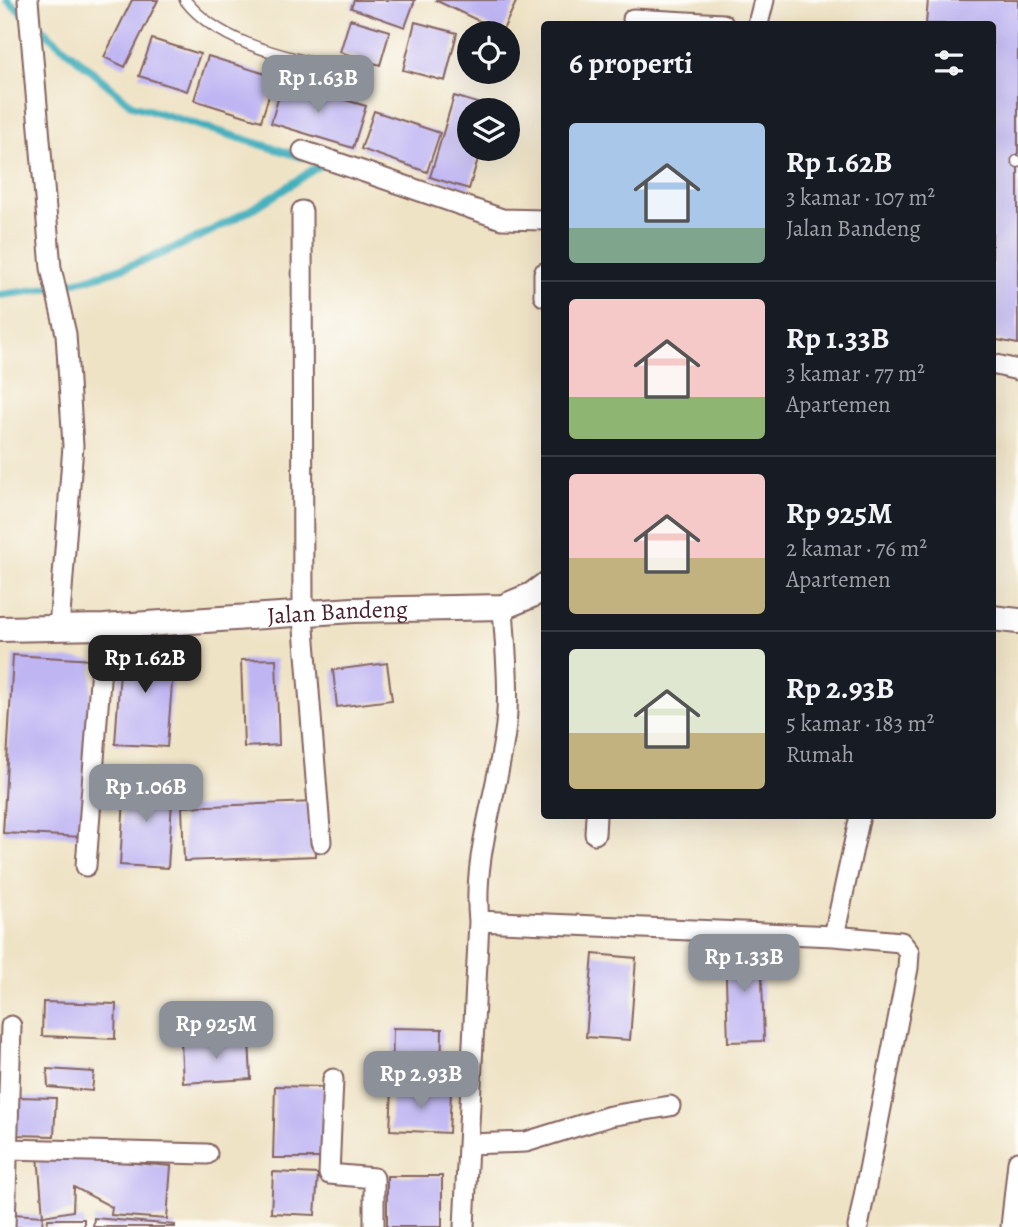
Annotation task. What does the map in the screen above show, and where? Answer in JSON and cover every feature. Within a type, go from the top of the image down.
[{"type":"street","points":[[759,21],[764,0]]},
{"type":"street","points":[[28,4],[51,268],[66,334],[73,446],[58,628]]},
{"type":"street","points":[[633,14],[696,21]]},
{"type":"street","points":[[303,151],[502,219],[541,220]]},
{"type":"street","points":[[302,211],[303,616],[321,842]]},
{"type":"street","points":[[996,365],[1018,370]]},
{"type":"street","name":"Jalan Bandeng","points":[[0,629],[104,627],[303,616],[354,610],[503,607],[541,588]]},
{"type":"street","points":[[464,1227],[479,921],[476,878],[496,795],[506,722],[503,607]]},
{"type":"street","points":[[996,618],[1018,621]]},
{"type":"street","points":[[86,866],[104,627]]},
{"type":"street","points":[[834,936],[859,819]]},
{"type":"street","points":[[479,921],[834,936],[901,942],[909,952],[858,1227]]},
{"type":"street","points":[[5,1227],[10,1026]]},
{"type":"street","points":[[332,1079],[329,1174],[374,1178],[374,1227]]},
{"type":"street","points":[[468,1144],[526,1142],[610,1116],[670,1106]]},
{"type":"street","points":[[7,1149],[207,1154]]},
{"type":"street","points":[[1011,1227],[1018,1162]]},
{"type":"lane","points":[[185,0],[215,29],[259,46],[360,75]]},
{"type":"building","points":[[132,0],[158,0],[125,67],[104,57]]},
{"type":"building","points":[[354,0],[415,0],[405,27],[351,8]]},
{"type":"building","points":[[435,0],[517,0],[507,21],[479,21]]},
{"type":"building","points":[[928,0],[1018,0],[1018,344],[996,340],[996,21],[926,21]]},
{"type":"building","points":[[350,19],[390,31],[380,65],[340,52]]},
{"type":"building","points":[[415,22],[457,33],[445,81],[403,70]]},
{"type":"building","points":[[152,39],[200,54],[187,91],[139,76]]},
{"type":"building","points":[[208,56],[275,77],[261,121],[194,100]]},
{"type":"building","points":[[283,82],[366,106],[353,148],[271,123]]},
{"type":"building","points":[[454,96],[461,98],[457,98],[457,161],[477,161],[469,189],[430,177]]},
{"type":"building","points":[[374,111],[440,133],[427,172],[361,149]]},
{"type":"building","points":[[122,642],[175,646],[167,747],[115,744]]},
{"type":"building","points":[[13,655],[93,660],[83,837],[3,833]]},
{"type":"building","points":[[276,659],[279,745],[244,747],[241,660]]},
{"type":"building","points":[[387,663],[392,700],[337,707],[333,670]]},
{"type":"building","points":[[125,781],[173,784],[168,868],[120,865]]},
{"type":"building","points":[[314,802],[316,856],[184,861],[182,807]]},
{"type":"building","points":[[761,947],[764,1041],[728,1042],[725,948]]},
{"type":"building","points":[[593,954],[636,958],[630,1040],[586,1037]]},
{"type":"building","points":[[43,1002],[116,1004],[115,1039],[42,1036]]},
{"type":"building","points":[[393,1028],[442,1029],[441,1086],[392,1084]]},
{"type":"building","points":[[249,1039],[251,1079],[183,1083],[181,1043]]},
{"type":"building","points":[[47,1069],[94,1072],[92,1091],[48,1087]]},
{"type":"building","points":[[275,1086],[324,1087],[323,1158],[273,1158]]},
{"type":"building","points":[[392,1089],[451,1092],[449,1133],[390,1130]]},
{"type":"building","points":[[18,1097],[56,1098],[54,1136],[16,1135]]},
{"type":"building","points":[[38,1155],[171,1166],[167,1219],[111,1215],[112,1207],[74,1187],[73,1211],[43,1216]]},
{"type":"building","points":[[273,1172],[318,1174],[315,1215],[271,1213]]},
{"type":"building","points":[[387,1176],[442,1176],[442,1227],[387,1227]]},
{"type":"building","points":[[13,1214],[43,1216],[42,1227],[12,1227]]},
{"type":"building","points":[[94,1218],[175,1225],[175,1227],[93,1227]]},
{"type":"building","points":[[48,1219],[84,1219],[84,1227],[47,1227]]},
{"type":"waterway","points":[[7,0],[132,105],[302,157]]},
{"type":"waterway","points":[[0,295],[86,279],[169,251],[248,211],[321,164]]}]
